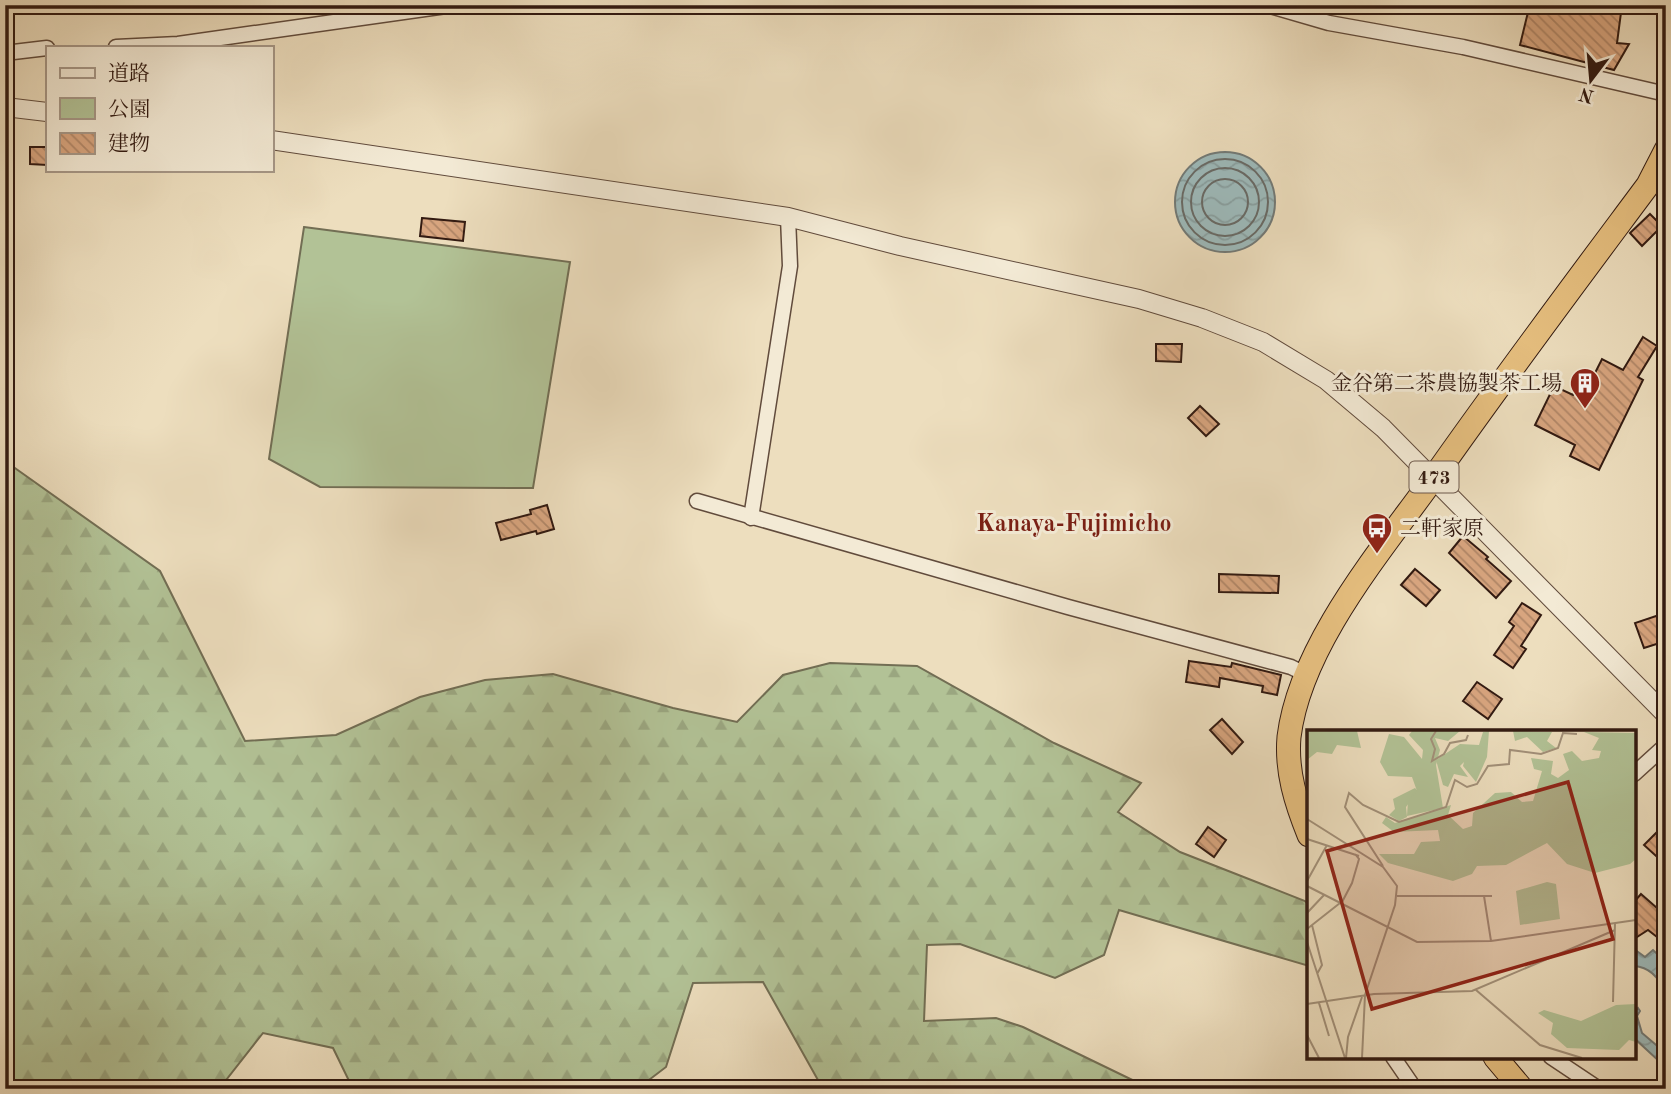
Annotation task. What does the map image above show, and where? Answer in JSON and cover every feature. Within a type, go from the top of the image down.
[{"type":"highway","name":"473","points":[[1307,830],[1290,775],[1289,737],[1307,675],[1333,623],[1475,417],[1648,185],[1666,150]]},
{"type":"highway","points":[[1496,1059],[1522,1089]]},
{"type":"street","points":[[137,46],[178,44],[453,5]]},
{"type":"street","points":[[1267,5],[1329,23],[1463,47],[1666,94]]},
{"type":"street","points":[[5,53],[46,48]]},
{"type":"street","points":[[5,107],[46,112]]},
{"type":"street","points":[[273,140],[788,217],[900,246],[1139,299],[1202,318],[1263,342],[1326,380],[1383,428],[1666,715]]},
{"type":"street","points":[[751,518],[790,266],[788,217]]},
{"type":"street","points":[[696,501],[1290,667],[1307,675]]},
{"type":"street","points":[[1636,772],[1666,745]]},
{"type":"street","points":[[1394,1059],[1415,1089]]},
{"type":"street","points":[[1554,1059],[1599,1089]]},
{"type":"green space","points":[[304,227],[570,262],[533,488],[320,487],[269,459]]},
{"type":"green space","points":[[5,461],[160,571],[245,741],[336,735],[420,697],[485,680],[553,674],[673,708],[737,722],[783,675],[830,663],[917,666],[1054,743],[1141,783],[1118,812],[1180,852],[1307,903],[1307,965],[1119,910],[1104,955],[1055,978],[960,944],[927,945],[924,1021],[996,1018],[1023,1027],[1151,1089],[823,1089],[763,982],[693,983],[666,1067],[637,1089],[353,1089],[333,1048],[263,1033],[219,1089],[5,1089]]},
{"type":"water","points":[[1225,152],[1244,156],[1260,167],[1271,183],[1275,202],[1271,221],[1260,237],[1244,248],[1225,252],[1206,248],[1190,237],[1179,221],[1175,202],[1179,183],[1190,167],[1206,156]]},
{"type":"water","points":[[1636,950],[1645,957],[1653,950],[1666,962],[1666,994],[1654,975],[1636,966]]},
{"type":"water","points":[[1638,1008],[1640,1011],[1637,1016],[1642,1033],[1662,1050],[1666,1049],[1666,1062],[1661,1063],[1636,1040],[1636,1010]]},
{"type":"building","points":[[1533,5],[1622,5],[1617,43],[1629,44],[1614,70],[1520,45],[1529,8]]},
{"type":"building","points":[[30,147],[46,147],[46,165],[30,164]]},
{"type":"building","points":[[1650,214],[1662,226],[1642,246],[1630,233]]},
{"type":"building","points":[[422,218],[465,222],[463,241],[420,236]]},
{"type":"building","name":"金谷第二茶農協製茶工場","points":[[1643,337],[1657,346],[1638,377],[1643,380],[1599,470],[1570,456],[1575,445],[1535,425],[1554,386],[1573,395],[1583,375],[1593,377],[1602,359],[1623,370]]},
{"type":"building","points":[[1156,344],[1182,344],[1181,362],[1156,361]]},
{"type":"building","points":[[1200,406],[1219,424],[1206,436],[1188,418]]},
{"type":"building","points":[[547,505],[554,529],[501,540],[496,523],[531,514],[530,510]]},
{"type":"building","points":[[1463,536],[1511,581],[1496,598],[1449,553]]},
{"type":"building","points":[[1415,569],[1440,590],[1426,606],[1401,585]]},
{"type":"building","points":[[1219,574],[1279,576],[1278,593],[1219,592]]},
{"type":"building","points":[[1522,603],[1541,615],[1521,646],[1526,649],[1513,668],[1494,655],[1514,626],[1509,622]]},
{"type":"building","points":[[1662,614],[1666,624],[1666,641],[1644,648],[1635,623]]},
{"type":"building","points":[[1189,661],[1231,667],[1232,663],[1281,675],[1277,695],[1262,692],[1263,686],[1220,678],[1219,687],[1186,682]]},
{"type":"building","points":[[1477,682],[1502,699],[1488,719],[1463,701]]},
{"type":"building","points":[[1222,719],[1243,742],[1232,754],[1210,730]]},
{"type":"building","points":[[1666,823],[1666,865],[1644,845]]},
{"type":"building","points":[[1208,827],[1226,840],[1214,857],[1196,844]]},
{"type":"building","points":[[1641,894],[1666,916],[1666,944],[1648,930],[1636,938],[1636,900]]},
{"type":"place","name":"金谷第二茶農協製茶工場","points":[[1585,410]]},
{"type":"place","name":"二軒家原","points":[[1377,555]]},
{"type":"district","name":"Kanaya-Fujimicho","points":[[1074,523]]}]
